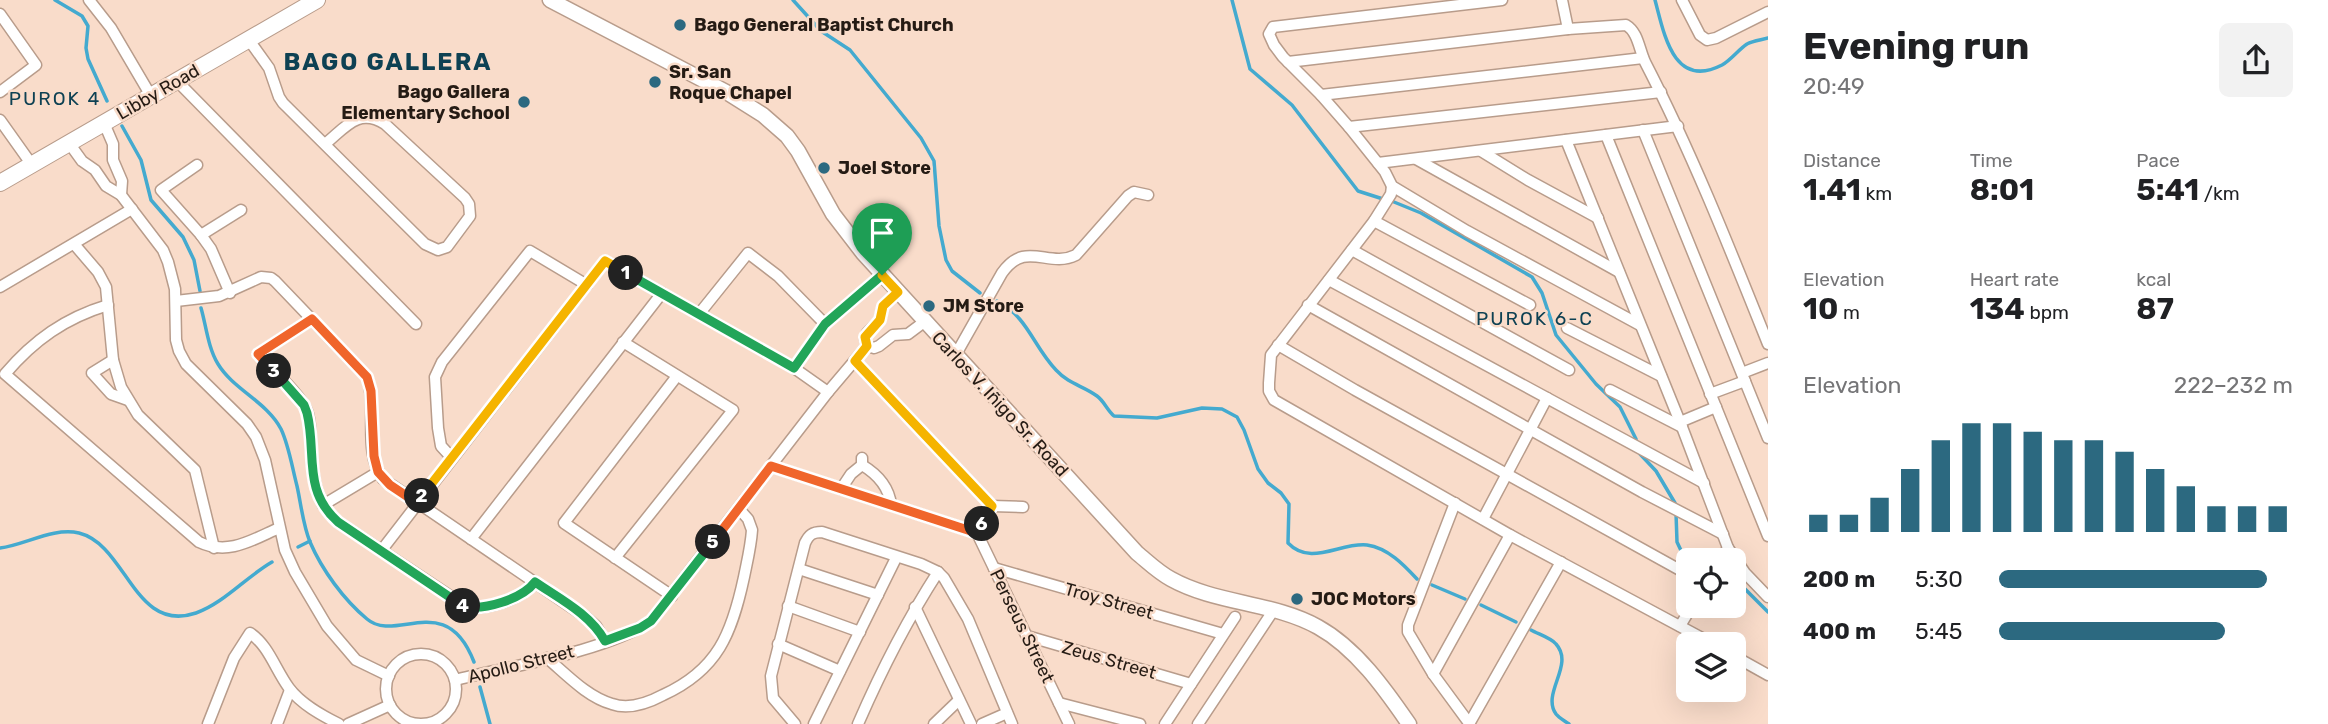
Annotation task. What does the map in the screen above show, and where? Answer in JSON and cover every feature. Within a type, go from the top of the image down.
[{"type":"main road","name":"Carlos V. Iñigo Sr. Road","points":[[550,0],[728,93],[776,125],[798,151],[823,200],[842,228],[882,275],[1153,567],[1170,579],[1193,589],[1317,626],[1362,664],[1409,724]]},
{"type":"main road","name":"Libby Road","points":[[0,183],[311,2]]},
{"type":"street","points":[[89,0],[111,28],[151,96]]},
{"type":"street","points":[[1502,0],[1273,27],[1269,31],[1270,38],[1378,163],[1391,190],[1640,325]]},
{"type":"street","points":[[1562,0],[1568,29]]},
{"type":"street","points":[[1682,0],[1700,35],[1707,40],[1768,12]]},
{"type":"street","points":[[0,13],[36,65],[0,92]]},
{"type":"street","points":[[1288,62],[1568,29],[1626,25],[1633,30],[1643,58],[1678,126],[1768,344]]},
{"type":"street","points":[[249,40],[269,68],[283,103],[425,244],[438,250],[447,247],[470,216],[469,204],[465,198],[385,124],[375,118],[359,117],[325,144]]},
{"type":"street","points":[[1321,95],[1643,58]]},
{"type":"street","points":[[177,81],[416,324]]},
{"type":"street","points":[[1349,127],[1661,92]]},
{"type":"street","points":[[0,120],[32,165]]},
{"type":"street","points":[[104,123],[113,144],[113,160],[121,177],[121,195]]},
{"type":"street","points":[[1378,163],[1678,126]]},
{"type":"street","points":[[1643,130],[1768,439]]},
{"type":"street","points":[[1606,135],[1768,536]]},
{"type":"street","points":[[1566,140],[1728,548]]},
{"type":"street","points":[[69,143],[106,186],[121,195],[152,234],[168,261],[175,289],[176,340],[179,351],[186,364],[247,424],[256,437],[265,460],[289,562],[336,639],[356,660],[389,676]]},
{"type":"street","points":[[1481,151],[1598,218]]},
{"type":"street","points":[[1416,159],[1619,272]]},
{"type":"street","points":[[95,170],[113,160]]},
{"type":"street","points":[[197,165],[161,190],[201,235],[214,256],[230,293]]},
{"type":"street","points":[[1391,190],[1374,220],[1271,355],[1269,391],[1274,400],[1510,535],[1691,632]]},
{"type":"street","points":[[955,356],[1002,273],[1012,261],[1030,255],[1067,259],[1076,255],[1128,196],[1134,192],[1148,195]]},
{"type":"street","points":[[0,288],[132,209]]},
{"type":"street","points":[[201,235],[241,210]]},
{"type":"street","points":[[1374,220],[1530,305]]},
{"type":"street","points":[[74,244],[103,279],[107,293],[113,359],[128,400],[138,415],[194,467],[214,548]]},
{"type":"street","points":[[1352,250],[1569,370]]},
{"type":"street","points":[[452,458],[441,446],[438,428],[435,377],[442,362],[530,251],[587,285]]},
{"type":"street","points":[[699,314],[748,253],[794,291],[825,324]]},
{"type":"street","points":[[381,551],[605,261],[794,368],[828,392]]},
{"type":"street","points":[[794,368],[825,324],[882,275]]},
{"type":"street","points":[[176,301],[230,293],[256,279],[266,277],[275,281],[367,377],[371,391],[374,456],[378,472],[390,485],[587,618],[596,626],[605,641]]},
{"type":"street","points":[[1329,280],[1704,483]]},
{"type":"street","name":"Apollo Street","points":[[867,346],[867,333],[880,320],[883,306],[898,292]]},
{"type":"street","points":[[471,539],[662,293]]},
{"type":"street","points":[[108,305],[69,321],[42,337],[29,347],[5,374],[190,536],[214,548],[242,545],[279,528]]},
{"type":"street","points":[[1308,305],[1530,430],[1723,534]]},
{"type":"street","points":[[312,319],[258,354],[304,405],[309,421],[313,476],[323,505],[338,522],[460,604],[471,608],[516,598],[527,592],[535,582]]},
{"type":"street","points":[[880,320],[893,335]]},
{"type":"street","name":"Apollo Street","points":[[867,346],[874,348],[893,335],[908,334],[924,322]]},
{"type":"street","points":[[1567,328],[1661,376]]},
{"type":"street","points":[[615,558],[733,410],[623,342]]},
{"type":"street","points":[[1278,345],[1676,568]]},
{"type":"street","name":"Apollo Street","points":[[455,680],[605,641],[651,621],[828,392],[867,346]]},
{"type":"street","points":[[113,359],[92,373],[111,394],[128,400]]},
{"type":"street","points":[[855,361],[992,506],[1023,507]]},
{"type":"street","points":[[1710,394],[1768,363]]},
{"type":"street","points":[[672,596],[564,523],[677,376]]},
{"type":"street","points":[[1610,390],[1681,424]]},
{"type":"street","points":[[1483,519],[1547,398]]},
{"type":"street","points":[[1681,424],[1716,407]]},
{"type":"street","points":[[841,489],[862,461],[883,484],[891,505]]},
{"type":"street","points":[[771,466],[977,533],[992,506]]},
{"type":"street","points":[[323,505],[378,472]]},
{"type":"street","points":[[1455,503],[1408,625],[1410,638],[1469,724],[1560,562]]},
{"type":"street","points":[[547,658],[590,692],[613,705],[626,706],[653,700],[687,682],[720,649],[733,622],[752,530],[748,519],[738,509]]},
{"type":"street","points":[[795,724],[772,698],[771,676],[805,543],[813,532],[822,532],[938,572],[947,582],[968,619],[1009,719],[982,724]]},
{"type":"street","name":"Perseus Street","points":[[977,533],[1069,724]]},
{"type":"street","points":[[1433,674],[1510,535]]},
{"type":"street","points":[[814,724],[897,558]]},
{"type":"street","name":"Troy Street","points":[[994,568],[1223,634]]},
{"type":"street","points":[[799,569],[878,595]]},
{"type":"street","points":[[858,724],[874,686],[915,607],[938,572]]},
{"type":"street","points":[[1746,574],[1768,597]]},
{"type":"street","points":[[788,606],[860,632]]},
{"type":"street","points":[[915,607],[971,724]]},
{"type":"street","points":[[1198,724],[1273,611]]},
{"type":"street","points":[[1165,724],[1235,617]]},
{"type":"street","points":[[1680,626],[1685,618]]},
{"type":"street","points":[[208,724],[239,647],[250,633],[264,645],[290,690],[313,709],[338,724]]},
{"type":"street","name":"Zeus Street","points":[[1027,636],[1191,684]]},
{"type":"street","points":[[778,644],[840,671]]},
{"type":"street","points":[[423,654],[443,662],[455,680],[456,695],[448,720],[418,723],[399,715],[390,705],[387,691],[389,676],[402,660],[423,654]]},
{"type":"street","points":[[1746,663],[1768,675]]},
{"type":"street","points":[[277,724],[290,690]]},
{"type":"street","points":[[934,724],[959,701]]},
{"type":"street","points":[[1059,703],[1140,724]]},
{"type":"street","points":[[348,724],[390,705]]},
{"type":"waterway","points":[[55,0],[82,16],[88,26],[88,59],[107,101]]},
{"type":"waterway","points":[[793,0],[821,31],[850,50],[921,138],[934,161],[939,226],[946,260],[952,271],[980,293]]},
{"type":"waterway","points":[[1232,0],[1250,69],[1292,105],[1358,191],[1383,199]]},
{"type":"waterway","points":[[1655,0],[1667,42],[1682,64],[1692,70],[1705,71],[1722,65],[1747,44],[1768,38]]},
{"type":"waterway","points":[[122,126],[141,160],[151,200],[183,237],[194,260],[200,291]]},
{"type":"waterway","points":[[1394,202],[1421,213],[1532,277],[1542,293],[1556,335],[1596,384],[1620,407],[1636,439]]},
{"type":"waterway","points":[[997,301],[1016,315],[1056,370],[1066,379],[1097,396],[1114,416],[1157,418],[1202,408],[1222,409],[1237,417],[1258,469],[1289,504],[1288,543],[1297,550],[1316,553],[1367,545],[1395,558],[1417,579]]},
{"type":"waterway","points":[[201,308],[218,364],[232,381],[275,419],[281,429],[308,535],[315,553],[334,584],[358,611],[379,625],[421,622],[450,628],[463,640],[474,662]]},
{"type":"waterway","points":[[1640,454],[1656,471],[1675,503]]},
{"type":"waterway","points":[[1676,513],[1677,542],[1680,548]]},
{"type":"waterway","points":[[0,548],[59,532],[79,533],[95,541],[109,554],[144,600],[158,611],[175,616],[206,609],[272,562]]},
{"type":"waterway","points":[[298,547],[310,541]]},
{"type":"waterway","points":[[1432,585],[1465,599]]},
{"type":"waterway","points":[[1746,590],[1768,612]]},
{"type":"waterway","points":[[1481,605],[1516,622]]},
{"type":"waterway","points":[[1531,630],[1554,642],[1561,652],[1562,661],[1552,706],[1557,715],[1569,724]]},
{"type":"waterway","points":[[480,687],[490,724]]},
{"type":"place","name":"Bago General Baptist Church","points":[[680,25]]},
{"type":"place","name":"Sr. San Roque Chapel","points":[[655,82]]},
{"type":"place","name":"Bago Gallera Elementary School","points":[[524,102]]},
{"type":"place","name":"Joel Store","points":[[824,168]]},
{"type":"place","name":"JM Store","points":[[929,306]]},
{"type":"place","name":"JOC Motors","points":[[1297,599]]},
{"type":"district","name":"BAGO GALLERA","points":[[388,62]]},
{"type":"district","name":"PUROK 4","points":[[55,98]]},
{"type":"district","name":"PUROK 6-C","points":[[1535,318]]},
{"type":"route","points":[[605,261],[794,368],[825,324],[882,275],[898,292],[883,306],[880,320],[865,337],[867,346],[855,361],[992,506],[977,533],[771,466],[651,621],[605,641],[596,626],[587,618],[535,582],[527,592],[516,598],[471,608],[460,604],[338,522],[326,510],[316,489],[311,461],[309,421],[304,405],[258,354],[312,319],[367,377],[371,391],[374,456],[378,472],[390,485],[417,503],[605,261]]}]
